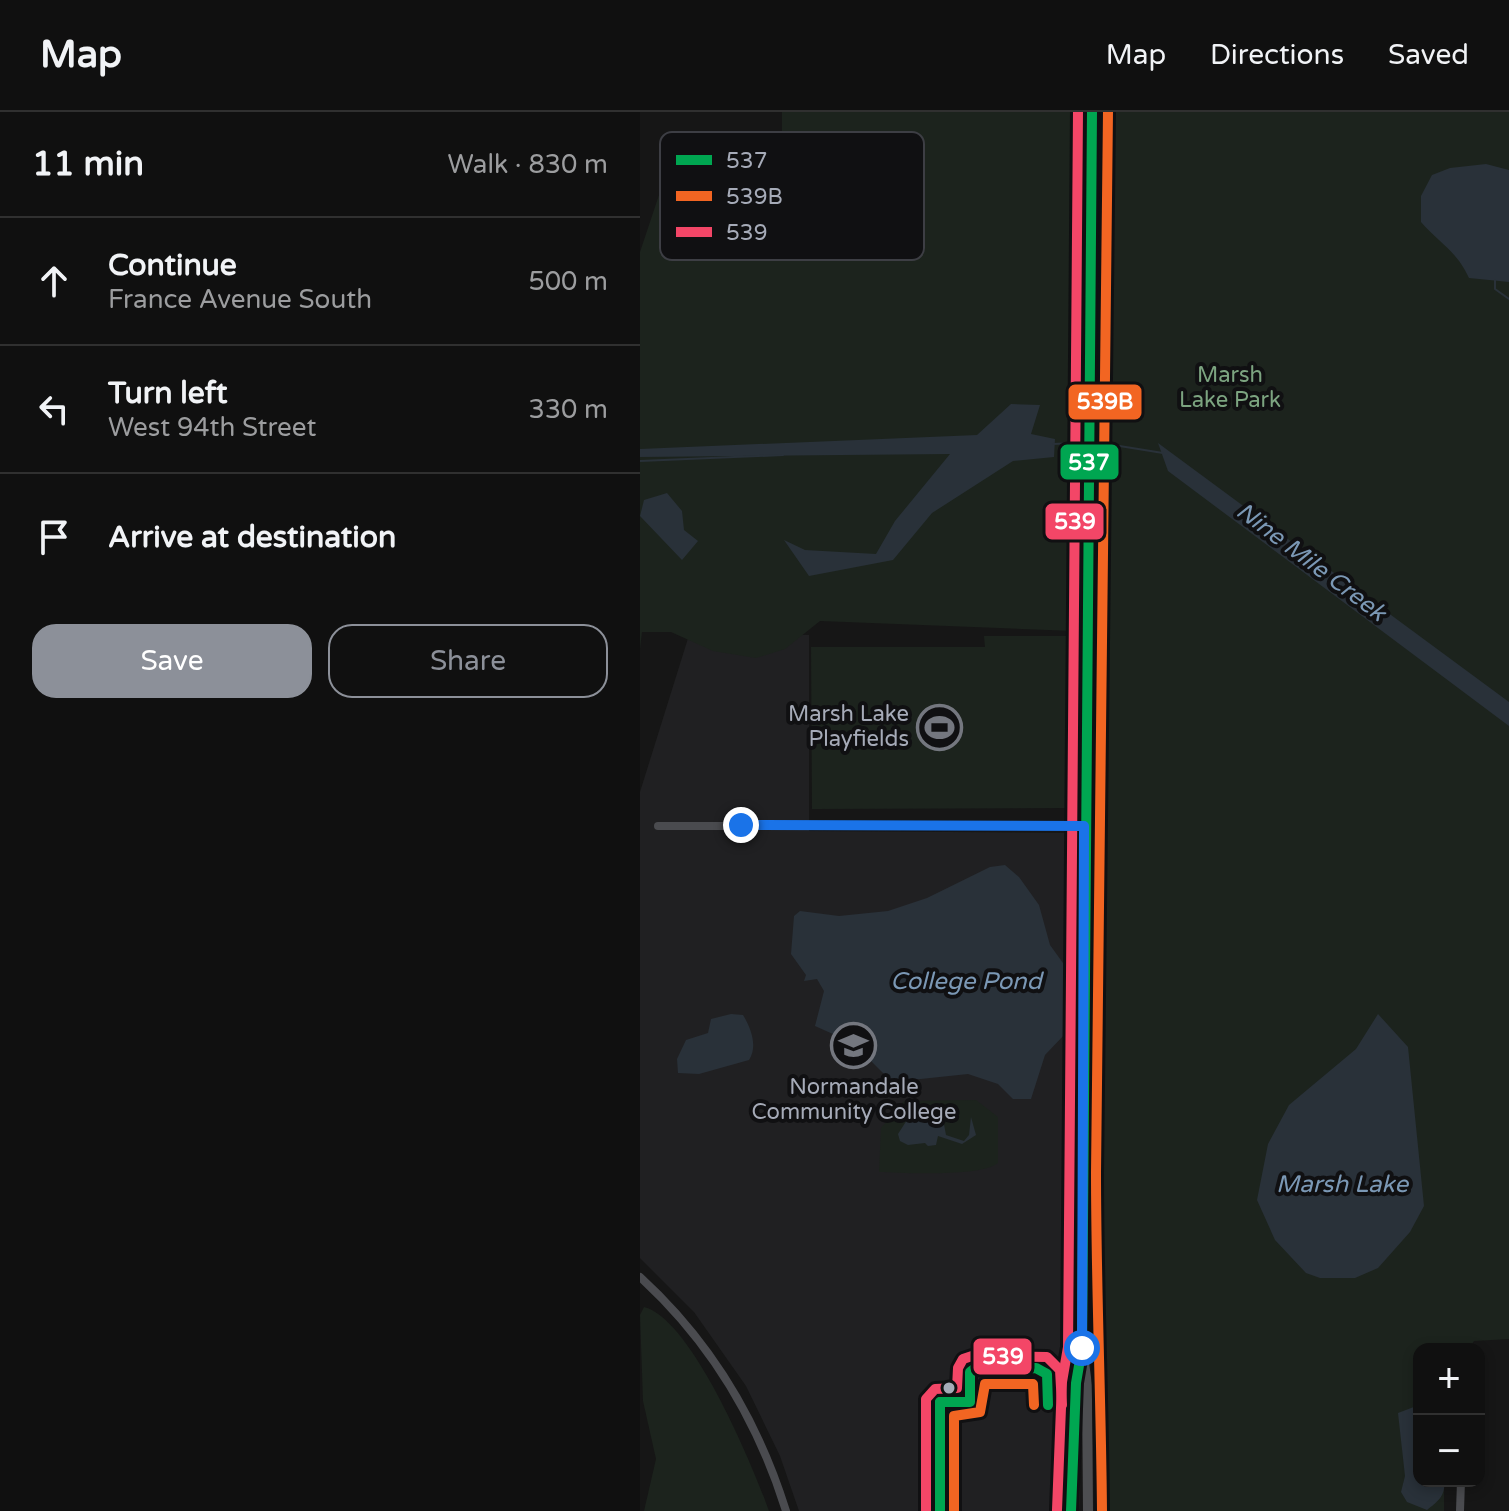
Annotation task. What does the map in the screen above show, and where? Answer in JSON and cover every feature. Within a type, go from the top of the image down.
[{"type":"main road","points":[[1088,1508],[1087,1385],[1082,1348],[1084,826],[1093,113]]},
{"type":"main road","points":[[1072,1511],[1076,1383],[1082,1348]]},
{"type":"street","points":[[658,826],[1084,826]]},
{"type":"street","points":[[640,1277],[682,1319],[726,1379],[764,1448],[786,1511]]},
{"type":"street","points":[[1460,1511],[1461,1487]]},
{"type":"shaded area","name":"Normandale Community College","points":[[690,632],[809,635],[809,831],[1070,833],[1065,1504],[1062,1511],[799,1511],[780,1456],[746,1386],[694,1312],[640,1258],[640,792]]},
{"type":"green space","name":"Marsh Lake Park","points":[[782,112],[1509,112],[1509,1339],[1473,1343],[1413,1343],[1413,1487],[1444,1487],[1444,1511],[1105,1511],[1099,632],[820,621],[785,649],[756,658],[713,651],[671,632],[642,632],[640,649],[640,252],[660,192],[660,260],[924,260],[924,132],[782,132]]},
{"type":"green space","name":"Marsh Lake Playfields","points":[[984,636],[1070,636],[1068,808],[812,809],[811,647],[985,647]]},
{"type":"green space","points":[[976,1100],[998,1117],[998,1163],[959,1172],[879,1172],[881,1128],[904,1101]]},
{"type":"green space","points":[[644,1307],[662,1317],[682,1338],[700,1365],[735,1430],[769,1511],[644,1511],[656,1459],[643,1401],[640,1315]]},
{"type":"water","points":[[1486,164],[1509,170],[1509,282],[1469,278],[1453,254],[1421,222],[1421,196],[1432,175],[1450,168]]},
{"type":"water","points":[[1011,404],[1040,405],[1031,434],[1055,439],[1054,457],[1013,461],[932,513],[893,560],[809,576],[784,540],[805,550],[876,554],[895,521],[950,454],[640,457],[640,449],[977,435]]},
{"type":"water","points":[[1158,443],[1509,702],[1509,726],[1168,471]]},
{"type":"water","points":[[667,493],[682,511],[684,530],[698,541],[682,560],[640,516],[644,500]]},
{"type":"water","name":"College Pond","points":[[1005,865],[1019,877],[1039,905],[1050,945],[1068,970],[1065,1034],[1045,1055],[1031,1099],[1013,1099],[998,1084],[968,1074],[892,1082],[853,1043],[815,1026],[824,991],[817,979],[804,981],[806,975],[791,954],[794,916],[800,911],[839,916],[888,911],[927,898],[990,867]]},
{"type":"water","points":[[731,1014],[743,1015],[749,1026],[753,1043],[749,1060],[699,1074],[678,1073],[677,1059],[686,1040],[708,1033],[711,1019]]},
{"type":"water","name":"Marsh Lake","points":[[1378,1014],[1408,1047],[1424,1206],[1410,1232],[1378,1268],[1355,1278],[1320,1278],[1306,1273],[1275,1240],[1257,1200],[1268,1144],[1289,1105],[1356,1049]]},
{"type":"water","points":[[922,1116],[943,1119],[946,1135],[964,1141],[969,1135],[971,1117],[976,1135],[962,1144],[938,1136],[936,1145],[908,1145],[900,1141],[898,1134],[907,1120]]},
{"type":"water","points":[[1413,1407],[1413,1487],[1444,1487],[1442,1495],[1427,1510],[1407,1502],[1401,1492],[1405,1476],[1398,1413]]},
{"type":"waterway","points":[[1495,280],[1495,289],[1509,299]]},
{"type":"waterway","name":"Nine Mile Creek","points":[[1053,444],[1076,443]]},
{"type":"waterway","name":"Nine Mile Creek","points":[[1101,443],[1163,453]]},
{"type":"waterway","name":"Nine Mile Creek","points":[[640,461],[783,455]]},
{"type":"transit line","name":"539","points":[[1057,1510],[1062,1382],[1068,1347],[1078,112]]},
{"type":"transit line","name":"537","points":[[1071,1511],[1076,1383],[1082,1348],[1092,112]]},
{"type":"transit line","name":"539B","points":[[1102,1511],[1096,1172],[1108,112]]},
{"type":"transit line","name":"539","points":[[926,1511],[926,1399],[935,1389],[957,1388],[958,1368],[963,1359],[972,1356],[1047,1357],[1060,1370],[1062,1405]]},
{"type":"transit line","name":"537","points":[[940,1402],[970,1402],[970,1372],[974,1369],[1036,1368],[1047,1374],[1048,1405]]},
{"type":"transit line","name":"539B","points":[[954,1511],[954,1416],[980,1412],[985,1384],[1033,1384],[1034,1405]]},
{"type":"transit line","name":"537","points":[[940,1402],[940,1511]]},
{"type":"place","name":"Marsh Lake Playfields","points":[[940,727]]},
{"type":"place","name":"Normandale Community College","points":[[854,1046]]},
{"type":"route","points":[[741,825],[1084,826],[1082,1348]]}]
